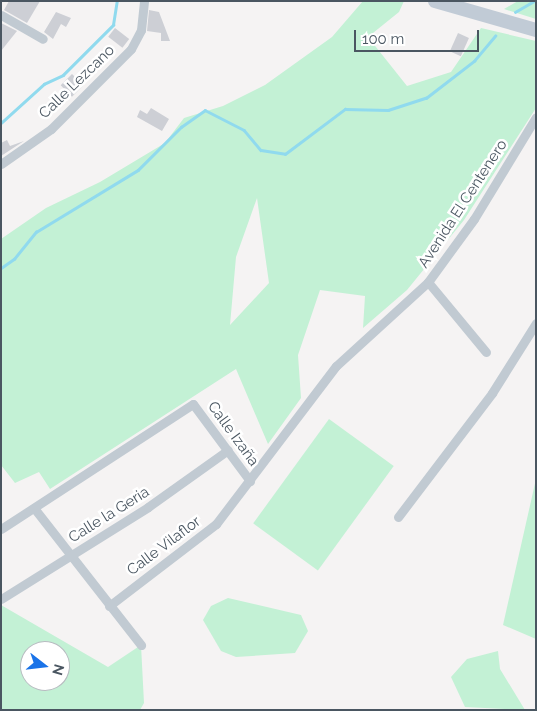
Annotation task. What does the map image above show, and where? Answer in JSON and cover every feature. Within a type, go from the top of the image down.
[{"type":"main road","points":[[434,1],[536,30]]},
{"type":"street","name":"Calle Lezcano","points":[[1,164],[50,129],[131,49],[141,30],[144,1]]},
{"type":"street","points":[[1,15],[43,39]]},
{"type":"street","name":"Avenida El Centenero","points":[[250,481],[336,366],[428,282],[474,219],[536,117]]},
{"type":"street","points":[[428,282],[486,352]]},
{"type":"street","points":[[398,517],[492,393],[536,323]]},
{"type":"street","name":"Calle Izaña","points":[[34,508],[193,404],[250,481]]},
{"type":"street","name":"Calle la Geria","points":[[1,599],[148,507],[228,450]]},
{"type":"street","name":"Calle Vilaflor","points":[[109,606],[216,524],[250,481]]},
{"type":"street","points":[[1,529],[34,508],[109,606],[142,645]]},
{"type":"green space","points":[[363,1],[404,1],[399,12],[368,37],[407,86],[451,72],[481,28],[536,41],[536,108],[464,220],[407,290],[363,328],[365,296],[320,290],[298,355],[301,398],[268,444],[236,369],[50,489],[39,472],[15,483],[1,465],[1,239],[46,208],[100,182],[165,143],[184,118],[223,106],[265,85],[332,37]],"holes":[[[257,198],[269,283],[230,325],[236,257]]]},
{"type":"green space","points":[[518,1],[536,1],[536,19],[504,9]]},
{"type":"green space","points":[[329,419],[394,466],[318,570],[253,523]]},
{"type":"green space","points":[[536,479],[536,639],[503,625]]},
{"type":"green space","points":[[228,598],[301,615],[308,631],[295,653],[236,657],[221,651],[203,620],[211,606]]},
{"type":"green space","points":[[1,605],[63,641],[20,641],[20,691],[70,691],[70,645],[108,667],[141,645],[144,703],[140,710],[1,710]]},
{"type":"green space","points":[[498,651],[500,669],[525,710],[465,707],[451,677],[467,659]]},
{"type":"building","points":[[9,1],[40,1],[27,23],[4,10]]},
{"type":"building","points":[[149,10],[159,12],[170,41],[161,41],[161,33],[147,31]]},
{"type":"building","points":[[56,12],[71,18],[66,27],[61,24],[53,39],[44,32]]},
{"type":"building","points":[[1,23],[17,31],[1,51]]},
{"type":"building","points":[[115,28],[129,39],[122,48],[108,37]]},
{"type":"building","points":[[458,33],[469,38],[461,56],[450,51]]},
{"type":"building","points":[[72,74],[83,85],[72,97],[61,85]]},
{"type":"building","points":[[151,108],[169,119],[162,131],[137,117],[140,110],[147,114]]},
{"type":"building","points":[[7,140],[10,146],[24,141],[1,156],[1,143]]},
{"type":"waterway","points":[[1,123],[44,84],[63,75],[113,25],[117,1]]},
{"type":"waterway","points":[[515,12],[534,1]]},
{"type":"waterway","points":[[1,268],[14,259],[36,232],[138,170],[181,127],[205,110],[244,130],[261,150],[285,154],[345,109],[388,110],[426,98],[474,61],[495,36]]}]
